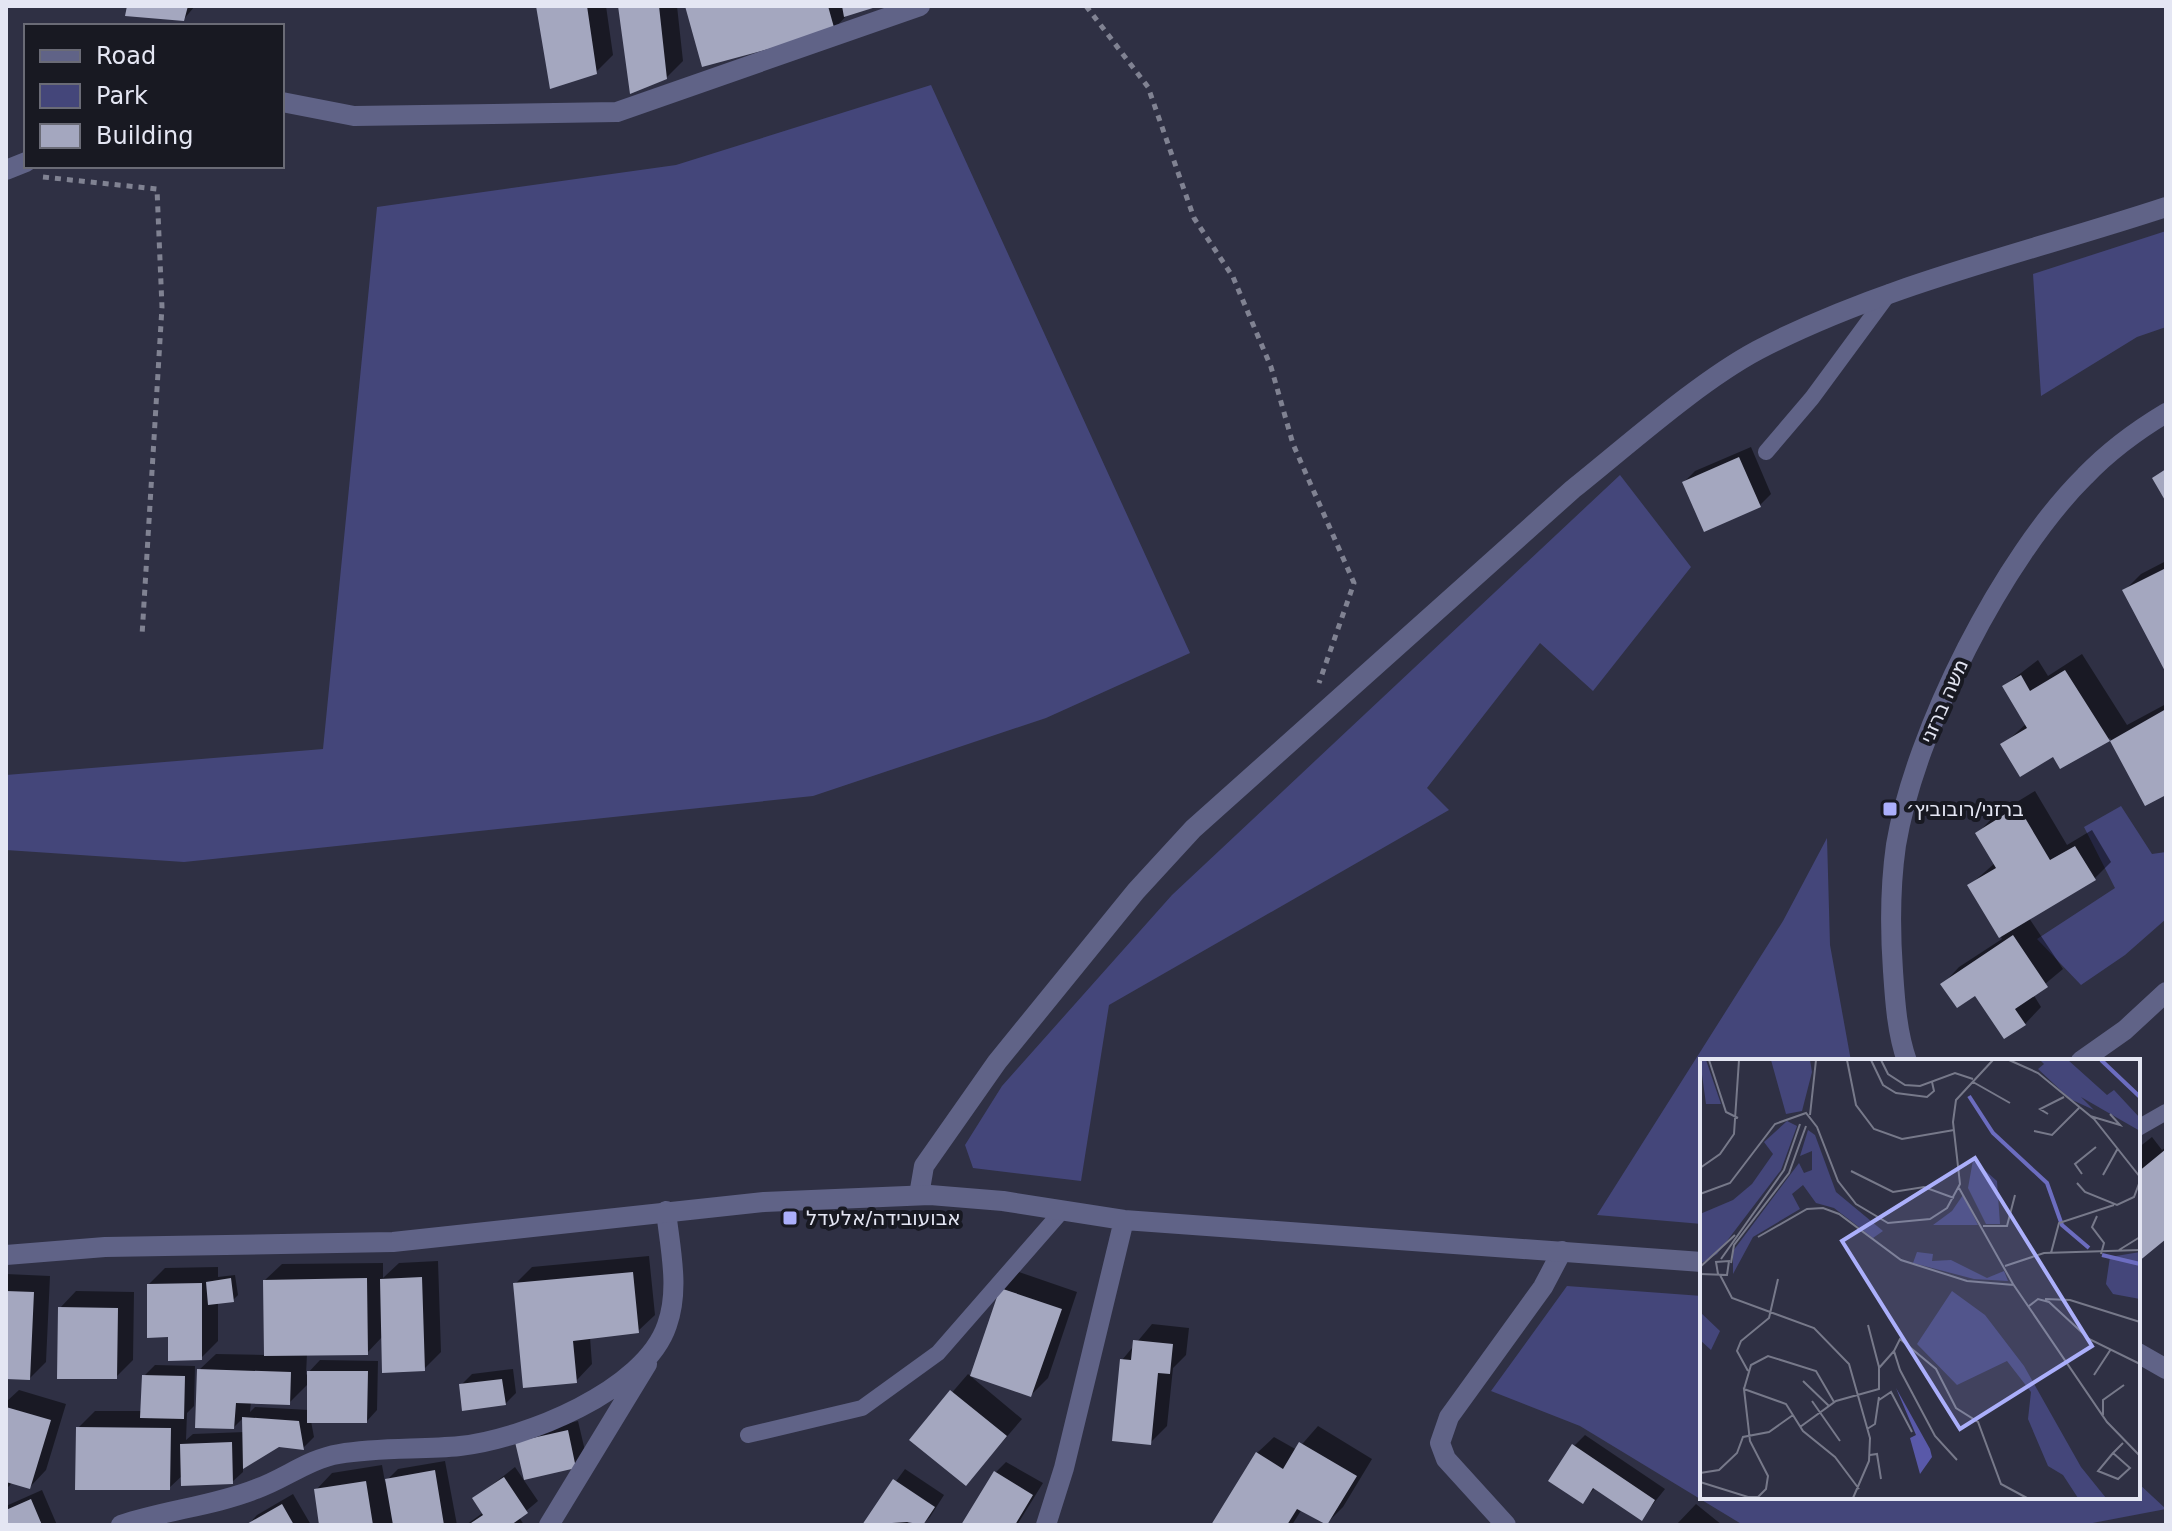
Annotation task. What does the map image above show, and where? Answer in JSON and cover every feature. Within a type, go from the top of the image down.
[{"type":"street","points":[[284,102],[354,116],[617,112],[920,6]]},
{"type":"street","points":[[6,170],[31,169]]},
{"type":"street","points":[[919,1195],[924,1166],[942,1136],[997,1062],[1136,891],[1193,829],[1573,489],[1756,351],[1891,291],[2043,248],[2166,207]]},
{"type":"street","name":"משה ברזני","points":[[1907,1059],[1896,999],[1890,917],[1897,844],[1929,727],[1988,612],[2047,523],[2100,461],[2166,413]]},
{"type":"street","points":[[2084,1059],[2125,1030],[2166,992]]},
{"type":"street","points":[[6,1255],[105,1247],[393,1242],[666,1211],[919,1195],[1003,1201],[1124,1220],[1700,1262]]},
{"type":"street","points":[[549,1525],[668,1324],[674,1280],[666,1211]]},
{"type":"street","points":[[1046,1525],[1064,1468],[1124,1220]]},
{"type":"street","points":[[1506,1525],[1446,1459],[1440,1443],[1449,1417],[1543,1287],[1562,1251]]},
{"type":"street","points":[[121,1525],[256,1490],[307,1463],[336,1454],[399,1446],[462,1446],[525,1430],[594,1401],[653,1354]]},
{"type":"street","points":[[2140,1354],[2166,1369]]},
{"type":"lane","points":[[1766,452],[1812,398],[1891,291]]},
{"type":"lane","points":[[2140,1127],[2166,1112]]},
{"type":"lane","points":[[748,1435],[862,1408],[938,1353],[1062,1211]]},
{"type":"path","points":[[1086,6],[1148,87],[1194,218],[1233,277],[1271,367],[1293,444],[1354,583],[1313,698],[1315,720]]},
{"type":"path","points":[[31,169],[157,189],[162,307],[142,636]]},
{"type":"green space","points":[[931,85],[1190,653],[1046,718],[813,796],[184,862],[6,850],[6,775],[323,749],[377,207],[676,165]]},
{"type":"green space","points":[[2166,231],[2166,327],[2137,337],[2041,396],[2033,274]]},
{"type":"green space","points":[[1620,475],[1691,567],[1593,691],[1540,643],[1427,788],[1449,810],[1109,1005],[1081,1181],[973,1168],[965,1145],[1002,1086],[1172,895]]},
{"type":"green space","points":[[2121,806],[2152,854],[2166,852],[2166,919],[2125,955],[2081,985],[2037,939],[2115,888],[2084,827]]},
{"type":"green space","points":[[1827,838],[1830,945],[1851,1059],[1700,1059],[1700,1224],[1597,1215],[1783,921]]},
{"type":"green space","points":[[1567,1286],[1700,1296],[1700,1499],[1580,1426],[1491,1391]]},
{"type":"green space","points":[[2140,1485],[2166,1509],[2082,1525],[1743,1525],[1700,1499],[2140,1499]]},
{"type":"building","points":[[127,6],[188,6],[184,21],[125,16]]},
{"type":"building","points":[[536,6],[587,6],[597,74],[550,89]]},
{"type":"building","points":[[618,6],[659,6],[667,79],[630,94]]},
{"type":"building","points":[[685,6],[828,6],[835,31],[702,67]]},
{"type":"building","points":[[842,6],[876,6],[876,7],[844,17]]},
{"type":"building","points":[[1739,457],[1761,507],[1704,532],[1682,482]]},
{"type":"building","points":[[2166,469],[2166,502],[2152,478]]},
{"type":"building","points":[[2166,568],[2166,673],[2122,590]]},
{"type":"building","points":[[2065,670],[2110,741],[2060,769],[2053,757],[2020,777],[2000,744],[2027,728],[2002,686],[2021,675],[2030,691]]},
{"type":"building","points":[[2166,709],[2166,795],[2145,806],[2110,741]]},
{"type":"building","points":[[2018,806],[2050,860],[2075,846],[2096,880],[1999,938],[1967,885],[1996,868],[1975,833]]},
{"type":"building","points":[[2013,935],[2048,987],[2015,1009],[2026,1025],[2004,1039],[1975,996],[1957,1008],[1940,984]]},
{"type":"building","points":[[2166,1149],[2166,1239],[2140,1260],[2140,1170]]},
{"type":"building","points":[[633,1272],[639,1333],[573,1341],[577,1383],[523,1388],[513,1283]]},
{"type":"building","points":[[422,1277],[425,1371],[382,1373],[380,1279]]},
{"type":"building","points":[[231,1278],[234,1302],[208,1305],[206,1282]]},
{"type":"building","points":[[367,1278],[368,1355],[264,1356],[263,1280]]},
{"type":"building","points":[[202,1283],[202,1360],[168,1361],[168,1337],[147,1338],[147,1284]]},
{"type":"building","points":[[1000,1288],[1062,1309],[1031,1397],[970,1376]]},
{"type":"building","points":[[6,1291],[34,1292],[30,1380],[6,1379]]},
{"type":"building","points":[[58,1307],[118,1308],[117,1379],[57,1379]]},
{"type":"building","points":[[1133,1340],[1173,1344],[1170,1374],[1158,1373],[1151,1445],[1112,1441],[1120,1359],[1131,1360]]},
{"type":"building","points":[[197,1369],[291,1372],[290,1405],[236,1403],[234,1429],[195,1428]]},
{"type":"building","points":[[307,1371],[368,1371],[367,1423],[307,1423]]},
{"type":"building","points":[[142,1375],[185,1376],[184,1419],[140,1418]]},
{"type":"building","points":[[502,1379],[506,1405],[462,1411],[459,1384]]},
{"type":"building","points":[[950,1390],[1007,1436],[966,1486],[909,1440]]},
{"type":"building","points":[[6,1407],[51,1420],[30,1489],[6,1482]]},
{"type":"building","points":[[242,1417],[299,1421],[304,1450],[279,1447],[243,1469]]},
{"type":"building","points":[[76,1427],[171,1428],[170,1490],[75,1490]]},
{"type":"building","points":[[568,1430],[576,1468],[524,1480],[515,1442]]},
{"type":"building","points":[[232,1442],[233,1484],[181,1486],[180,1444]]},
{"type":"building","points":[[1299,1442],[1357,1476],[1327,1525],[1297,1509],[1287,1525],[1211,1525],[1256,1452],[1283,1469]]},
{"type":"building","points":[[1572,1444],[1655,1500],[1642,1521],[1593,1488],[1583,1504],[1548,1481]]},
{"type":"building","points":[[435,1470],[444,1525],[393,1525],[385,1479]]},
{"type":"building","points":[[994,1471],[1033,1495],[1015,1525],[961,1525]]},
{"type":"building","points":[[504,1477],[528,1513],[511,1525],[468,1525],[483,1515],[472,1498]]},
{"type":"building","points":[[893,1479],[935,1507],[923,1525],[907,1522],[862,1525]]},
{"type":"building","points":[[366,1481],[373,1525],[319,1525],[314,1489]]},
{"type":"building","points":[[31,1499],[42,1525],[6,1525],[6,1510]]},
{"type":"building","points":[[282,1504],[294,1525],[245,1525]]},
{"type":"place","name":"ברזני/רובוביץ׳","points":[[1890,809]]},
{"type":"place","name":"אבועובידה/אלעדל","points":[[790,1218]]}]
